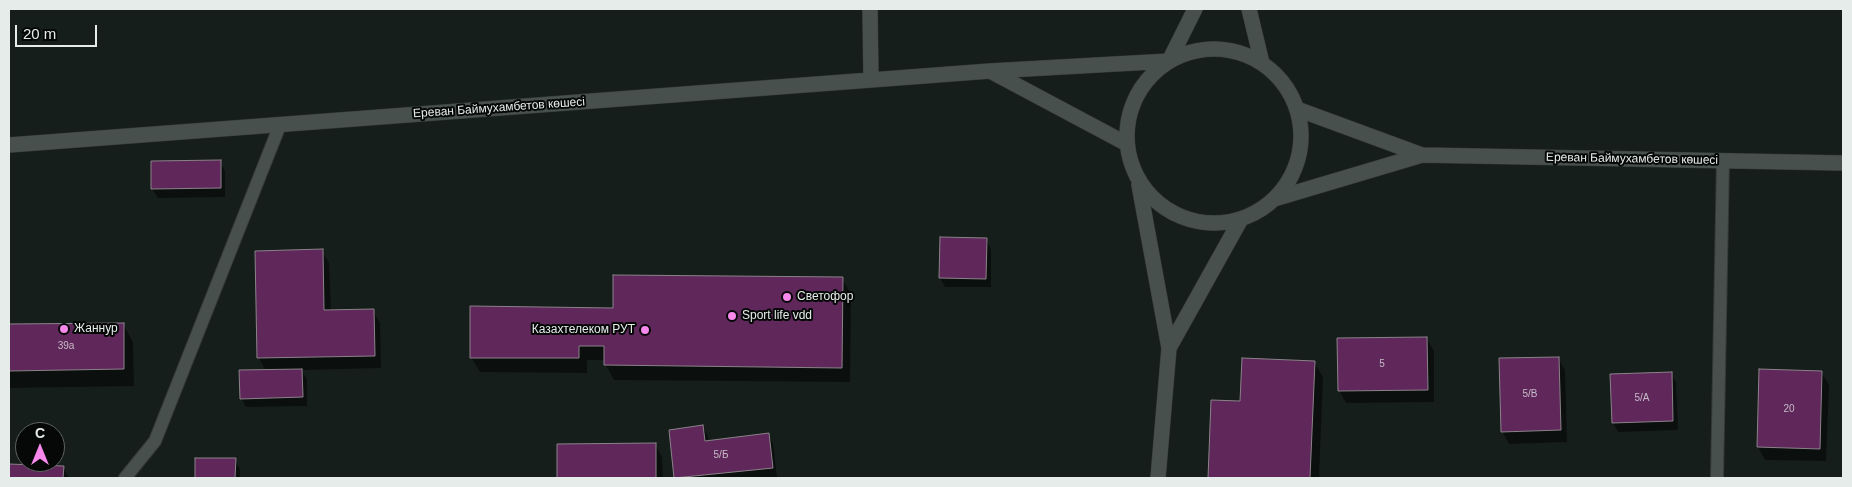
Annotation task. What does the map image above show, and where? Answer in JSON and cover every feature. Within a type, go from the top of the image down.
[{"type":"street","points":[[870,9],[871,80]]},
{"type":"street","points":[[1169,61],[1195,9]]},
{"type":"street","points":[[1249,9],[1262,63]]},
{"type":"street","points":[[1138,181],[1150,196],[1165,209],[1183,218],[1202,223],[1222,223],[1241,219],[1259,211],[1274,200],[1287,184],[1296,167],[1301,148],[1301,128],[1297,109],[1289,91],[1277,76],[1262,63],[1245,54],[1226,50],[1206,49],[1187,53],[1169,61],[1153,72],[1141,88],[1132,105],[1127,124],[1126,144],[1130,163],[1138,181],[1169,348],[1158,478]]},
{"type":"street","name":"Ереван Баймухамбетов көшесі","points":[[9,145],[990,71],[1169,61]]},
{"type":"street","points":[[990,71],[1126,144]]},
{"type":"street","points":[[1297,109],[1422,155]]},
{"type":"street","points":[[1274,200],[1422,155]]},
{"type":"street","name":"Ереван Баймухамбетов көшесі","points":[[1422,155],[1843,163]]},
{"type":"street","points":[[1169,348],[1241,219]]},
{"type":"lane","points":[[125,478],[155,442],[280,125]]},
{"type":"lane","points":[[1717,478],[1722,160]]},
{"type":"building","points":[[221,160],[221,188],[151,189],[151,161]]},
{"type":"building","points":[[940,237],[987,238],[986,279],[939,278]]},
{"type":"building","points":[[323,249],[324,310],[374,309],[375,356],[257,358],[255,251]]},
{"type":"building","points":[[613,275],[843,277],[842,368],[604,365],[604,346],[579,346],[579,358],[470,358],[470,306],[613,308]]},
{"type":"building","points":[[124,323],[124,369],[9,371],[9,324]]},
{"type":"building","points":[[1427,337],[1428,390],[1338,391],[1337,338]]},
{"type":"building","points":[[1559,357],[1561,430],[1501,432],[1499,358]]},
{"type":"building","points":[[1242,358],[1315,361],[1310,478],[1208,478],[1211,400],[1240,401]]},
{"type":"building","points":[[302,369],[303,397],[240,399],[239,370]]},
{"type":"building","points":[[1759,369],[1822,371],[1820,449],[1757,447]]},
{"type":"building","points":[[1672,372],[1673,421],[1612,423],[1610,374]]},
{"type":"building","points":[[703,425],[705,441],[769,433],[773,468],[674,478],[669,430]]},
{"type":"building","points":[[656,443],[656,478],[557,478],[557,444]]},
{"type":"building","points":[[195,458],[236,458],[235,478],[195,478]]},
{"type":"building","points":[[9,464],[15,464],[15,472],[64,472],[63,478],[9,478]]},
{"type":"place","name":"Светофор","points":[[787,297]]},
{"type":"place","name":"Sport life vdd","points":[[732,316]]},
{"type":"place","name":"Жаннур","points":[[64,329]]},
{"type":"place","name":"Казахтелеком РУТ","points":[[645,330]]}]
